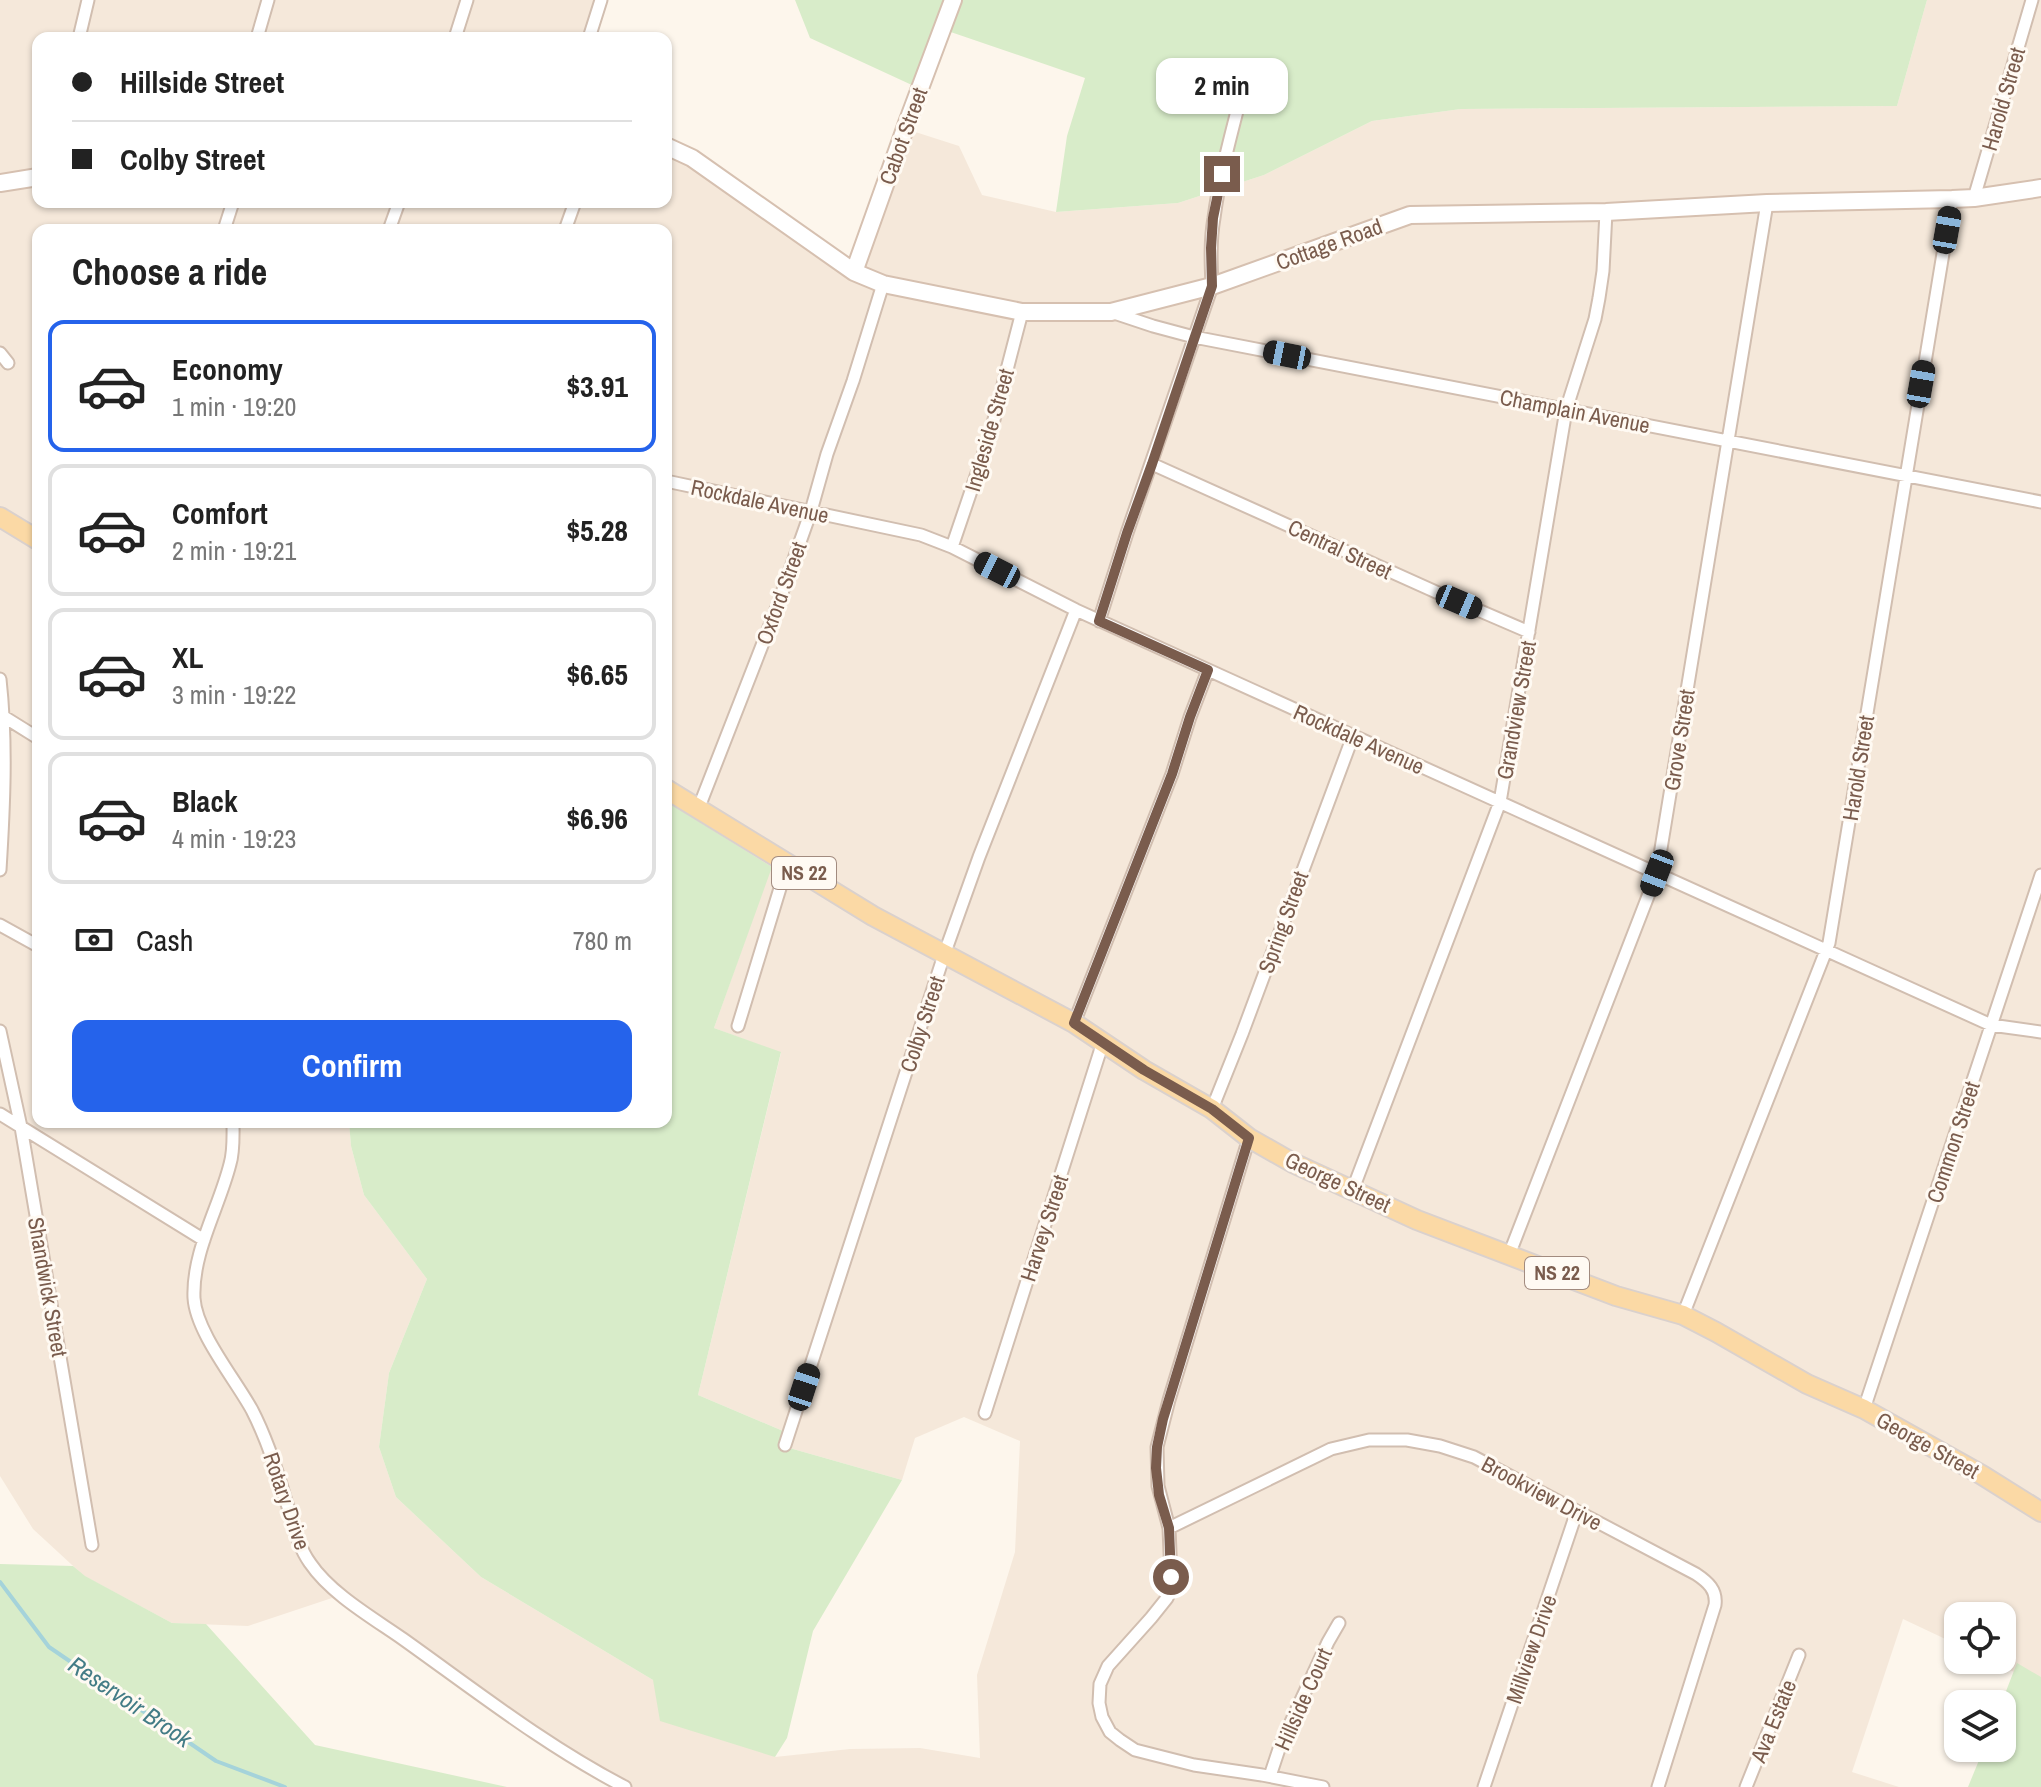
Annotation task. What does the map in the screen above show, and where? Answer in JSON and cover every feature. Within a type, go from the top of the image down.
[{"type":"main road","name":"Cabot Street","points":[[854,272],[953,0]]},
{"type":"main road","name":"Cottage Road","points":[[672,149],[692,158],[854,272],[883,284],[1022,312],[1111,312],[1212,286],[1410,215],[1606,212],[1767,203],[1952,199],[2041,188]]},
{"type":"main road","points":[[0,183],[32,178]]},
{"type":"main road","points":[[0,517],[32,536]]},
{"type":"main road","name":"George Street","points":[[672,792],[854,904],[1074,1023],[1144,1070],[1212,1109],[1249,1138],[1293,1163],[1417,1220],[1616,1296],[1683,1315],[1807,1384],[1864,1409],[2041,1512]]},
{"type":"street","points":[[80,32],[88,0]]},
{"type":"street","points":[[259,32],[268,0]]},
{"type":"street","points":[[457,32],[467,0]]},
{"type":"street","points":[[591,32],[601,0]]},
{"type":"street","name":"Harold Street","points":[[1974,198],[2032,0]]},
{"type":"street","points":[[1099,621],[1212,286],[1213,218],[1245,79]]},
{"type":"street","name":"Harold Street","points":[[1683,1315],[1827,950],[1952,199]]},
{"type":"street","name":"Grove Street","points":[[1509,1255],[1657,873],[1767,203]]},
{"type":"street","name":"Grandview Street","points":[[1353,1189],[1500,802],[1566,410],[1595,319],[1603,271],[1606,212]]},
{"type":"street","name":"Oxford Street","points":[[699,807],[811,511],[883,284]]},
{"type":"street","name":"Ingleside Street","points":[[952,547],[990,435],[1022,312]]},
{"type":"street","name":"Champlain Avenue","points":[[1111,312],[1194,337],[2041,502]]},
{"type":"street","points":[[0,353],[8,363]]},
{"type":"street","name":"Central Street","points":[[1152,464],[1529,632]]},
{"type":"street","name":"Rockdale Avenue","points":[[672,482],[921,535],[952,547],[1099,621],[1991,1025],[2041,1032]]},
{"type":"street","name":"Colby Street","points":[[785,1445],[944,955],[1076,610]]},
{"type":"street","points":[[1074,1023],[1172,774],[1208,670]]},
{"type":"street","points":[[0,679],[3,816],[0,870]]},
{"type":"street","points":[[2,716],[32,734]]},
{"type":"street","name":"Spring Street","points":[[1212,1109],[1353,736]]},
{"type":"street","points":[[738,1026],[788,862]]},
{"type":"street","name":"Common Street","points":[[1864,1409],[2041,875]]},
{"type":"street","points":[[0,925],[32,943]]},
{"type":"street","name":"Shandwick Street","points":[[0,1031],[21,1127],[92,1545]]},
{"type":"street","name":"Harvey Street","points":[[985,1413],[1103,1042]]},
{"type":"street","points":[[0,1114],[204,1240]]},
{"type":"street","name":"Rotary Drive","points":[[233,1128],[232,1159],[204,1240],[194,1294],[198,1319],[263,1434],[303,1551],[314,1569],[362,1611],[546,1741],[625,1787]]},
{"type":"street","points":[[1249,1138],[1158,1439],[1157,1477],[1169,1528],[1170,1592],[1108,1666],[1099,1693],[1102,1717],[1113,1735],[1135,1750],[1194,1765],[1323,1787]]},
{"type":"street","name":"Brookview Drive","points":[[1169,1528],[1315,1456],[1347,1444],[1386,1439],[1423,1442],[1466,1454],[1696,1574],[1712,1587],[1716,1596],[1715,1605],[1658,1787]]},
{"type":"street","name":"Millview Drive","points":[[1484,1787],[1577,1511]]},
{"type":"street","name":"Hillside Court","points":[[1270,1776],[1280,1746],[1339,1623]]},
{"type":"street","name":"Ava Estate","points":[[1746,1787],[1799,1655]]},
{"type":"shaded area","points":[[0,0],[595,0],[584,32],[32,32],[32,208],[672,208],[672,156],[700,165],[852,263],[906,129],[959,146],[982,195],[1056,212],[1178,203],[1264,175],[1372,121],[1461,109],[1897,106],[1927,0],[2041,0],[2041,1685],[2016,1673],[2016,1602],[1944,1602],[1944,1638],[1903,1619],[1852,1772],[1899,1787],[620,1787],[603,1780],[332,1598],[248,1626],[172,1623],[84,1576],[33,1529],[0,1476]]},
{"type":"green space","points":[[795,0],[1927,0],[1897,106],[1461,109],[1372,121],[1264,175],[1178,203],[1056,212],[1067,136],[1085,78],[939,28],[914,86],[810,38]]},
{"type":"green space","points":[[672,805],[772,867],[714,1028],[781,1052],[698,1395],[783,1431],[779,1445],[902,1480],[813,1631],[787,1738],[775,1757],[660,1721],[653,1680],[481,1577],[396,1497],[379,1447],[389,1373],[427,1279],[364,1195],[350,1128],[672,1128]]},
{"type":"green space","points":[[0,1564],[73,1566],[85,1576],[172,1623],[206,1624],[315,1745],[507,1787],[0,1787]]},
{"type":"green space","points":[[2017,1663],[2041,1677],[2041,1787],[1968,1787],[1978,1762],[2016,1762],[2016,1690],[2006,1690],[2013,1674],[2016,1674]]},
{"type":"waterway","name":"Reservoir Brook","points":[[0,1582],[49,1647],[216,1761],[285,1787]]},
{"type":"route","points":[[1171,1577],[1169,1528],[1157,1477],[1157,1447],[1249,1138],[1212,1109],[1144,1070],[1074,1023],[1172,774],[1208,670],[1099,621],[1212,286],[1213,218],[1222,174]]}]
